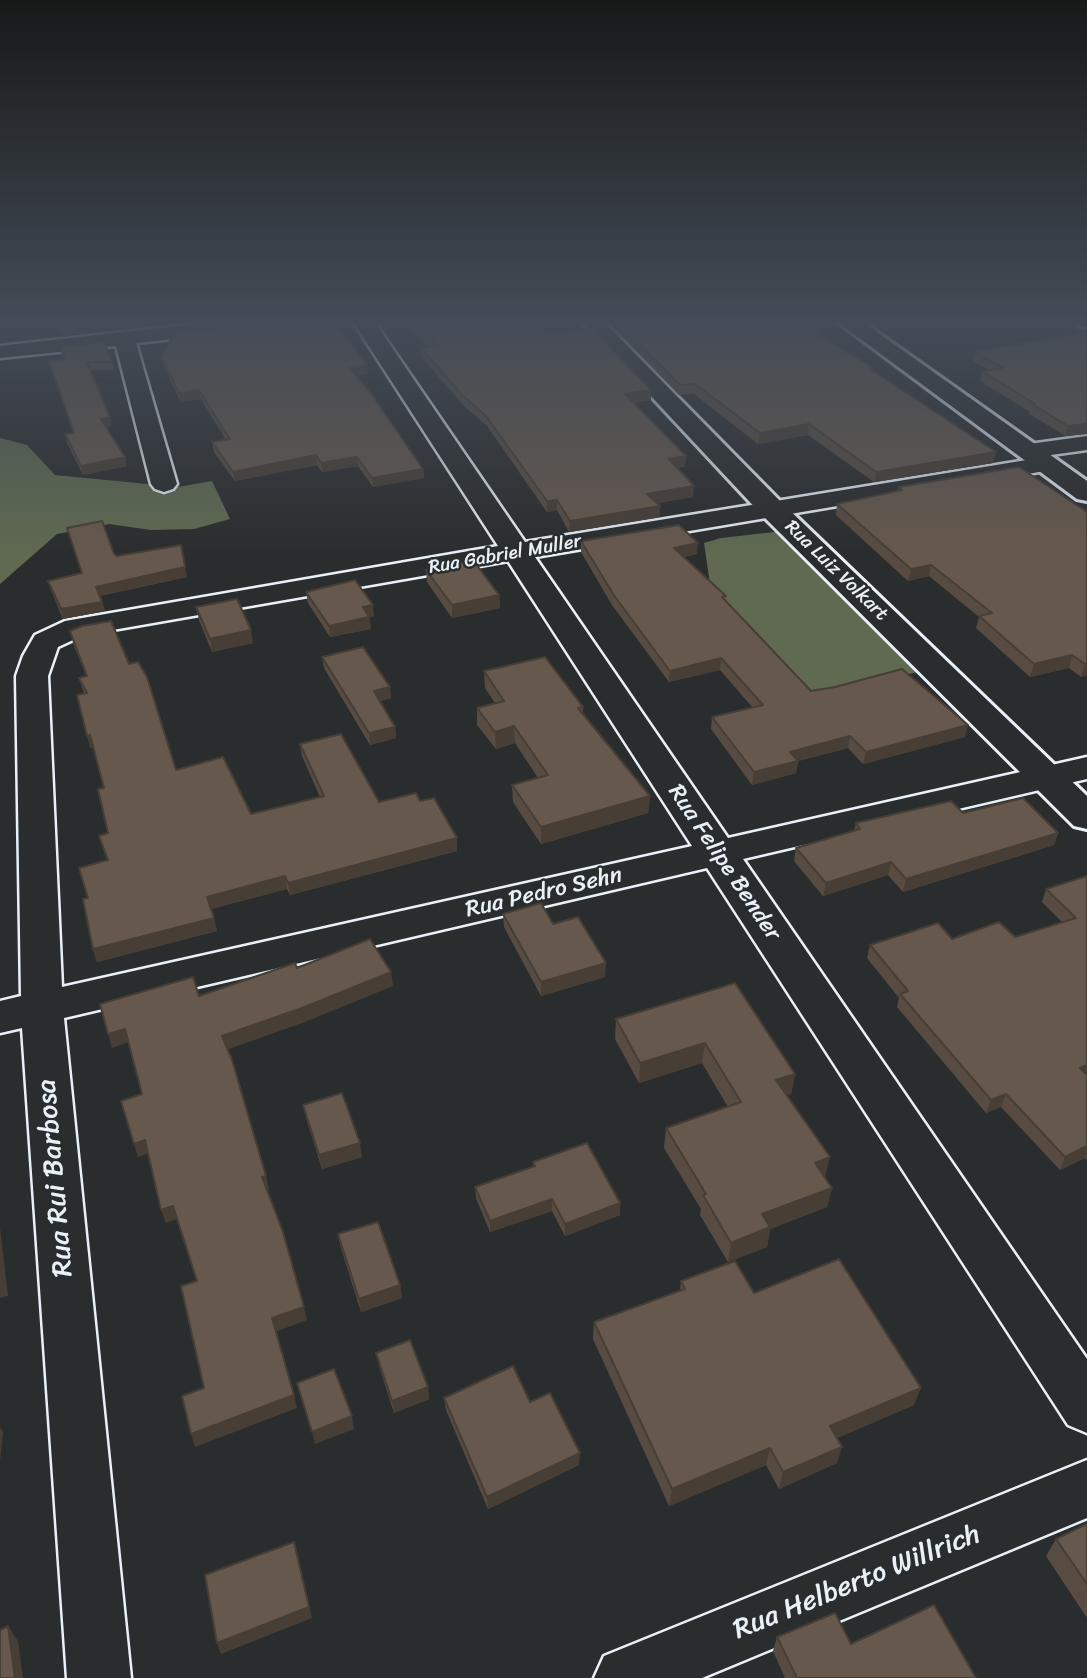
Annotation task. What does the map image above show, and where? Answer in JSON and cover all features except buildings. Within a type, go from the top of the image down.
[{"type":"street","points":[[141,398],[164,484]]},
{"type":"street","name":"Rua Felipe Bender","points":[[415,398],[1087,1406]]},
{"type":"street","name":"Rua Luiz Volkart","points":[[665,398],[771,508],[1087,817]]},
{"type":"street","points":[[954,398],[1087,493]]},
{"type":"street","name":"Rua Gabriel Muller","points":[[32,676],[46,641],[76,627],[771,508],[1037,458],[1087,443]]},
{"type":"street","name":"Rua Rui Barbosa","points":[[32,676],[21,1012],[99,1678]]},
{"type":"street","name":"Rua Pedro Sehn","points":[[21,1012],[1087,768]]},
{"type":"street","name":"Rua Helberto Willrich","points":[[626,1678],[1087,1489]]},
{"type":"green space","points":[[0,438],[27,445],[55,475],[178,487],[212,481],[230,519],[194,529],[151,530],[109,524],[57,534],[0,584]]},
{"type":"green space","points":[[783,531],[925,670],[810,700],[710,584],[704,543],[721,538]]}]
